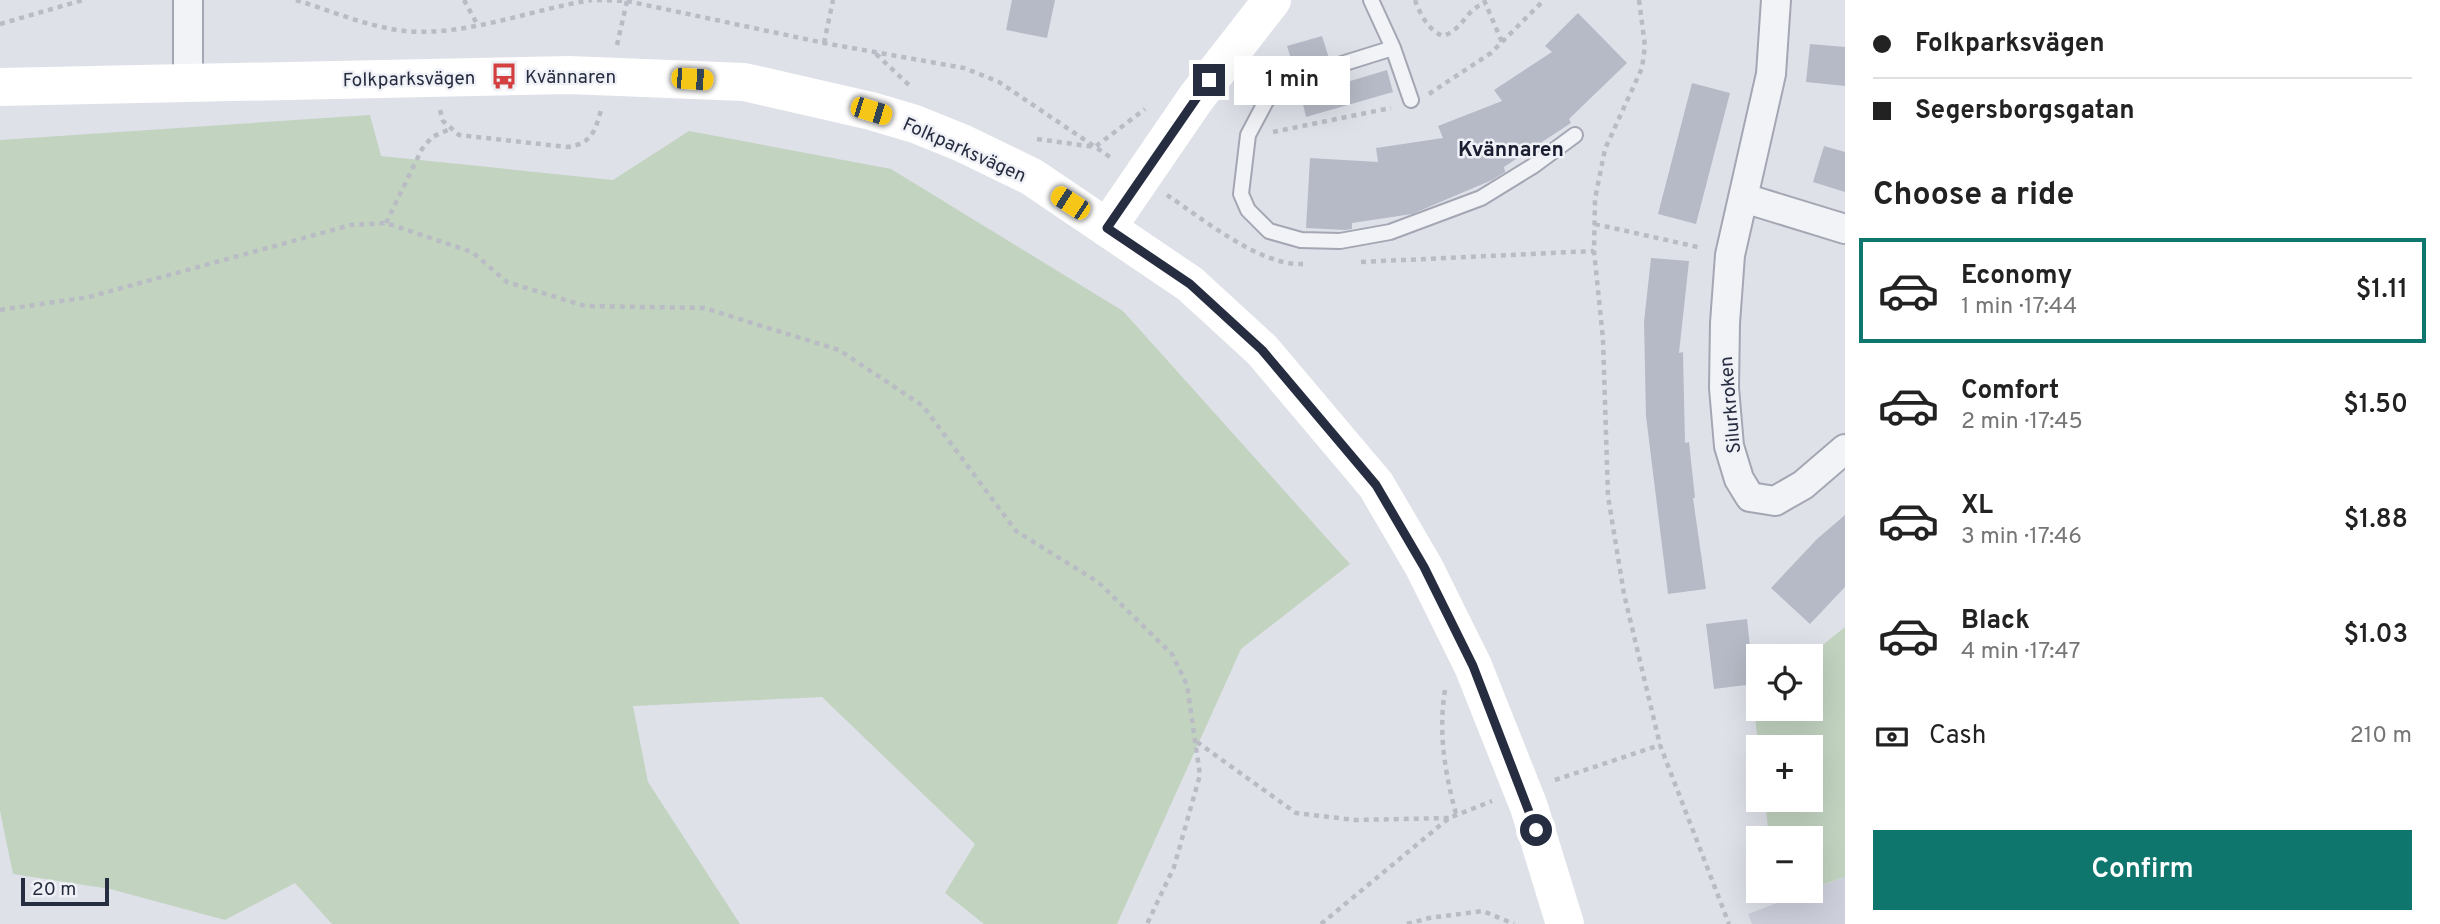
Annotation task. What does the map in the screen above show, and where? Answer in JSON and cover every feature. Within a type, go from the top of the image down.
[{"type":"main road","points":[[1107,228],[1227,55],[1272,0]]},
{"type":"main road","name":"Folkparksvägen","points":[[0,87],[569,75],[744,82],[871,111],[950,138],[1032,177],[1190,284],[1262,350],[1376,485],[1424,567],[1473,666],[1529,807],[1565,924]]},
{"type":"street","points":[[188,0],[188,82]]},
{"type":"street","name":"Silurkroken","points":[[1776,0],[1771,74],[1730,255],[1724,388],[1729,446],[1739,479],[1750,497],[1775,501],[1803,485],[1845,449]]},
{"type":"street","points":[[1744,198],[1845,229]]},
{"type":"lane","points":[[1371,0],[1393,48],[1411,100]]},
{"type":"lane","points":[[1393,48],[1287,81],[1266,101],[1248,135],[1241,194],[1248,210],[1269,231],[1301,240],[1340,241],[1391,232],[1481,198],[1533,166],[1575,135]]},
{"type":"path","points":[[0,24],[83,0]]},
{"type":"path","points":[[296,0],[369,23],[406,31],[477,24],[594,0],[626,1],[824,43],[964,68],[999,82],[1261,256],[1280,263],[1311,264]]},
{"type":"path","points":[[464,0],[477,24]]},
{"type":"path","points":[[824,43],[833,0]]},
{"type":"path","points":[[1415,0],[1429,26],[1435,33],[1443,36],[1457,30],[1474,9],[1484,2],[1503,42]]},
{"type":"path","points":[[1639,0],[1645,46],[1642,68],[1600,162],[1595,199],[1594,251],[1603,339],[1608,496],[1625,594],[1660,745],[1728,924]]},
{"type":"path","points":[[615,53],[626,1]]},
{"type":"path","points":[[440,109],[443,121],[450,129],[471,138],[567,147],[582,145],[591,138],[603,105]]},
{"type":"path","points":[[386,223],[422,149],[432,137],[450,129]]},
{"type":"path","points":[[0,310],[89,297],[351,225],[386,223],[472,252],[507,282],[586,306],[704,308],[839,350],[923,406],[1016,531],[1098,582],[1172,654],[1187,685],[1200,775],[1174,867],[1147,924]]},
{"type":"path","points":[[1595,224],[1730,255]]},
{"type":"path","points":[[1351,262],[1594,251]]},
{"type":"path","points":[[1446,683],[1442,743],[1446,775],[1456,814]]},
{"type":"path","points":[[1196,741],[1296,813],[1355,820],[1449,818]]},
{"type":"path","points":[[1544,783],[1660,745]]},
{"type":"path","points":[[1321,924],[1449,818],[1503,797]]},
{"type":"path","points":[[1406,924],[1483,911],[1514,924]]},
{"type":"shaded area","points":[[1845,877],[1845,924],[1752,924],[1748,914],[1777,903],[1823,903],[1823,885]]},
{"type":"green space","points":[[370,115],[381,156],[613,180],[689,131],[891,169],[1123,311],[1350,564],[1241,649],[1117,924],[984,924],[945,893],[975,844],[822,697],[633,706],[648,782],[740,924],[332,924],[295,883],[225,920],[110,889],[13,874],[0,811],[0,140]]},
{"type":"green space","points":[[1845,627],[1845,877],[1823,885],[1823,826],[1768,826],[1766,812],[1823,812],[1823,735],[1757,735],[1755,721],[1823,721],[1823,645]]},
{"type":"building","points":[[1012,0],[1055,0],[1047,38],[1006,30]]},
{"type":"building","points":[[1578,13],[1627,63],[1569,119],[1571,123],[1504,167],[1505,172],[1492,180],[1412,214],[1352,223],[1352,229],[1345,230],[1306,228],[1310,158],[1378,162],[1376,148],[1443,138],[1438,126],[1502,101],[1494,90],[1552,52],[1545,46]]},
{"type":"building","points":[[1322,36],[1329,58],[1294,69],[1287,46]]},
{"type":"building","points":[[1810,44],[1845,47],[1845,86],[1806,82]]},
{"type":"building","points":[[1387,70],[1393,92],[1306,117],[1299,87],[1334,76],[1337,85]]},
{"type":"building","points":[[1692,83],[1730,93],[1696,224],[1658,214]]},
{"type":"building","points":[[1824,146],[1845,152],[1845,192],[1813,182]]},
{"type":"building","points":[[1651,258],[1689,261],[1679,353],[1683,352],[1685,443],[1689,442],[1693,498],[1706,589],[1668,594],[1646,416],[1644,322]]},
{"type":"building","points":[[1845,515],[1845,587],[1810,624],[1771,588],[1817,539]]},
{"type":"building","points":[[1747,619],[1750,644],[1746,644],[1746,685],[1714,689],[1706,624]]},
{"type":"place","name":"Kvännaren","points":[[504,76]]},
{"type":"district","name":"Kvännaren","points":[[1511,149]]},
{"type":"route","points":[[1209,80],[1107,228],[1190,284],[1262,350],[1376,485],[1424,567],[1473,666],[1536,830]]}]
